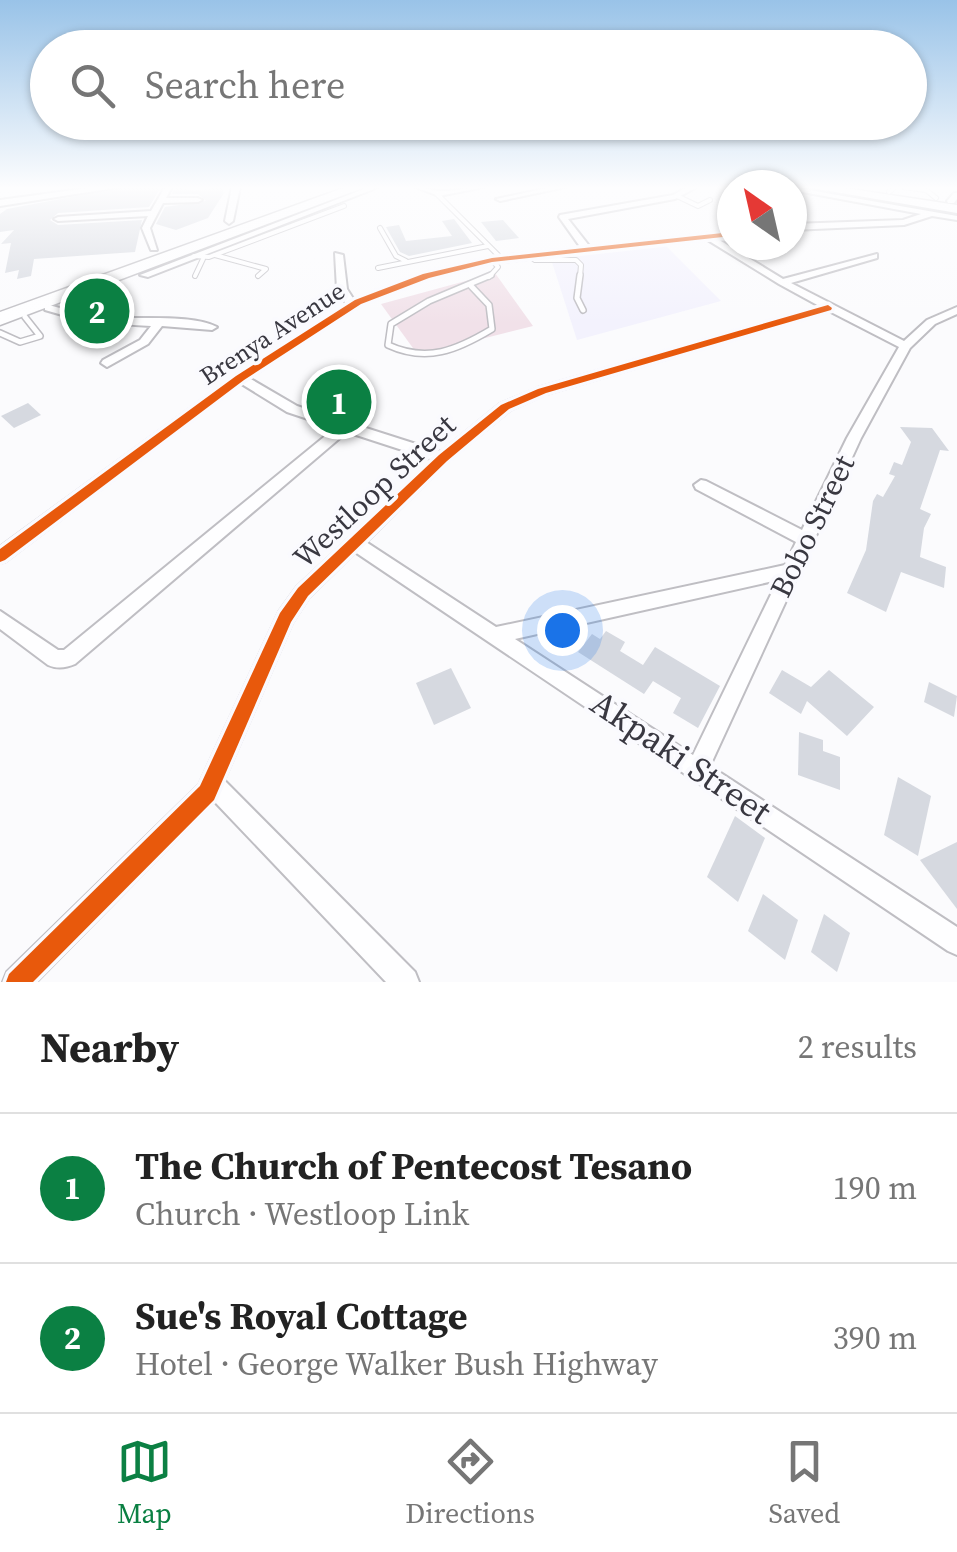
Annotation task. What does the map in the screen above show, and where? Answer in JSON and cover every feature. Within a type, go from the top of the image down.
[{"type":"highway","points":[[0,326],[203,233]]},
{"type":"highway","points":[[0,312],[214,233]]},
{"type":"highway","points":[[0,302],[220,233]]},
{"type":"highway","points":[[0,326],[145,275],[160,253]]},
{"type":"street","points":[[147,233],[160,253]]},
{"type":"street","points":[[145,275],[257,233]]},
{"type":"street","points":[[575,233],[587,249]]},
{"type":"street","name":"Brenya Avenue","points":[[0,556],[240,378],[352,305],[426,276],[497,260],[717,235]]},
{"type":"street","points":[[708,236],[828,308],[905,346]]},
{"type":"street","points":[[338,255],[342,289],[352,305]]},
{"type":"street","points":[[782,282],[874,256]]},
{"type":"street","points":[[49,308],[88,322],[212,326]]},
{"type":"street","name":"Westloop Street","points":[[17,982],[214,784],[285,618],[303,592],[443,458],[521,398],[828,308]]},
{"type":"street","name":"Bobo Street","points":[[698,767],[789,571],[905,346],[932,322],[957,310]]},
{"type":"street","points":[[107,363],[144,342],[159,322]]},
{"type":"street","points":[[240,378],[280,404],[443,458]]},
{"type":"street","points":[[0,619],[55,659],[68,658],[344,428]]},
{"type":"street","points":[[700,485],[805,540]]},
{"type":"street","name":"Akpaki Street","points":[[353,542],[957,942]]},
{"type":"street","points":[[496,635],[789,571]]},
{"type":"street","points":[[214,784],[405,982]]},
{"type":"lane","points":[[198,257],[215,255],[274,233]]},
{"type":"lane","points":[[383,233],[396,256],[410,262]]},
{"type":"lane","points":[[470,286],[489,305],[492,329],[460,349],[431,358],[406,355],[388,345],[391,324],[428,301],[470,286],[487,280],[498,267],[488,246],[475,233]]},
{"type":"lane","points":[[378,268],[488,246]]},
{"type":"lane","points":[[215,255],[266,269],[258,276]]},
{"type":"lane","points":[[528,255],[535,260],[576,260],[581,265],[577,298],[583,310]]},
{"type":"lane","points":[[195,276],[204,264],[198,257]]},
{"type":"shaded area","points":[[665,245],[721,301],[577,340],[550,256]]},
{"type":"shaded area","points":[[495,273],[533,326],[418,355],[381,304]]},
{"type":"building","points":[[11,233],[139,233],[135,252],[34,259],[31,276],[17,279],[19,270],[5,273],[11,243],[1,244]]},
{"type":"building","points":[[389,233],[402,233],[406,241],[452,236],[450,233],[464,233],[472,243],[409,256],[400,252]]},
{"type":"building","points":[[490,233],[514,233],[519,238],[496,241]]},
{"type":"building","points":[[326,389],[349,397],[357,390],[374,395],[350,419],[308,406]]},
{"type":"building","points":[[28,403],[41,415],[14,428],[1,416]]},
{"type":"building","points":[[900,427],[932,428],[949,451],[940,450],[920,509],[931,514],[924,528],[920,557],[946,567],[944,588],[901,572],[886,612],[847,593],[866,550],[873,501],[877,494],[883,497],[895,476],[889,474],[894,462],[902,465],[911,442]]},
{"type":"building","points":[[606,631],[625,642],[620,651],[643,665],[655,647],[720,686],[698,728],[673,713],[681,698],[653,681],[644,694],[578,652],[592,634],[600,639]]},
{"type":"building","points":[[451,668],[471,708],[434,725],[416,683]]},
{"type":"building","points":[[782,670],[811,687],[829,670],[874,707],[847,736],[807,701],[801,714],[769,693]]},
{"type":"building","points":[[929,682],[957,696],[954,717],[924,702]]},
{"type":"building","points":[[799,732],[823,740],[823,751],[840,757],[840,790],[798,775]]},
{"type":"building","points":[[898,777],[931,796],[918,856],[884,835]]},
{"type":"building","points":[[735,816],[765,838],[738,902],[707,877]]},
{"type":"building","points":[[957,842],[957,909],[920,860]]},
{"type":"building","points":[[763,894],[798,920],[785,960],[748,931]]},
{"type":"building","points":[[824,914],[850,933],[837,972],[811,952]]},
{"type":"cycle path","points":[[0,556],[240,378],[358,302],[426,276],[492,260],[717,236]]},
{"type":"cycle path","points":[[17,982],[207,793],[285,618],[303,592],[443,458],[505,407],[542,391],[828,308]]},
{"type":"place","name":"Sue's Royal Cottage","points":[[97,311]]},
{"type":"place","name":"The Church of Pentecost Tesano","points":[[339,402]]}]
